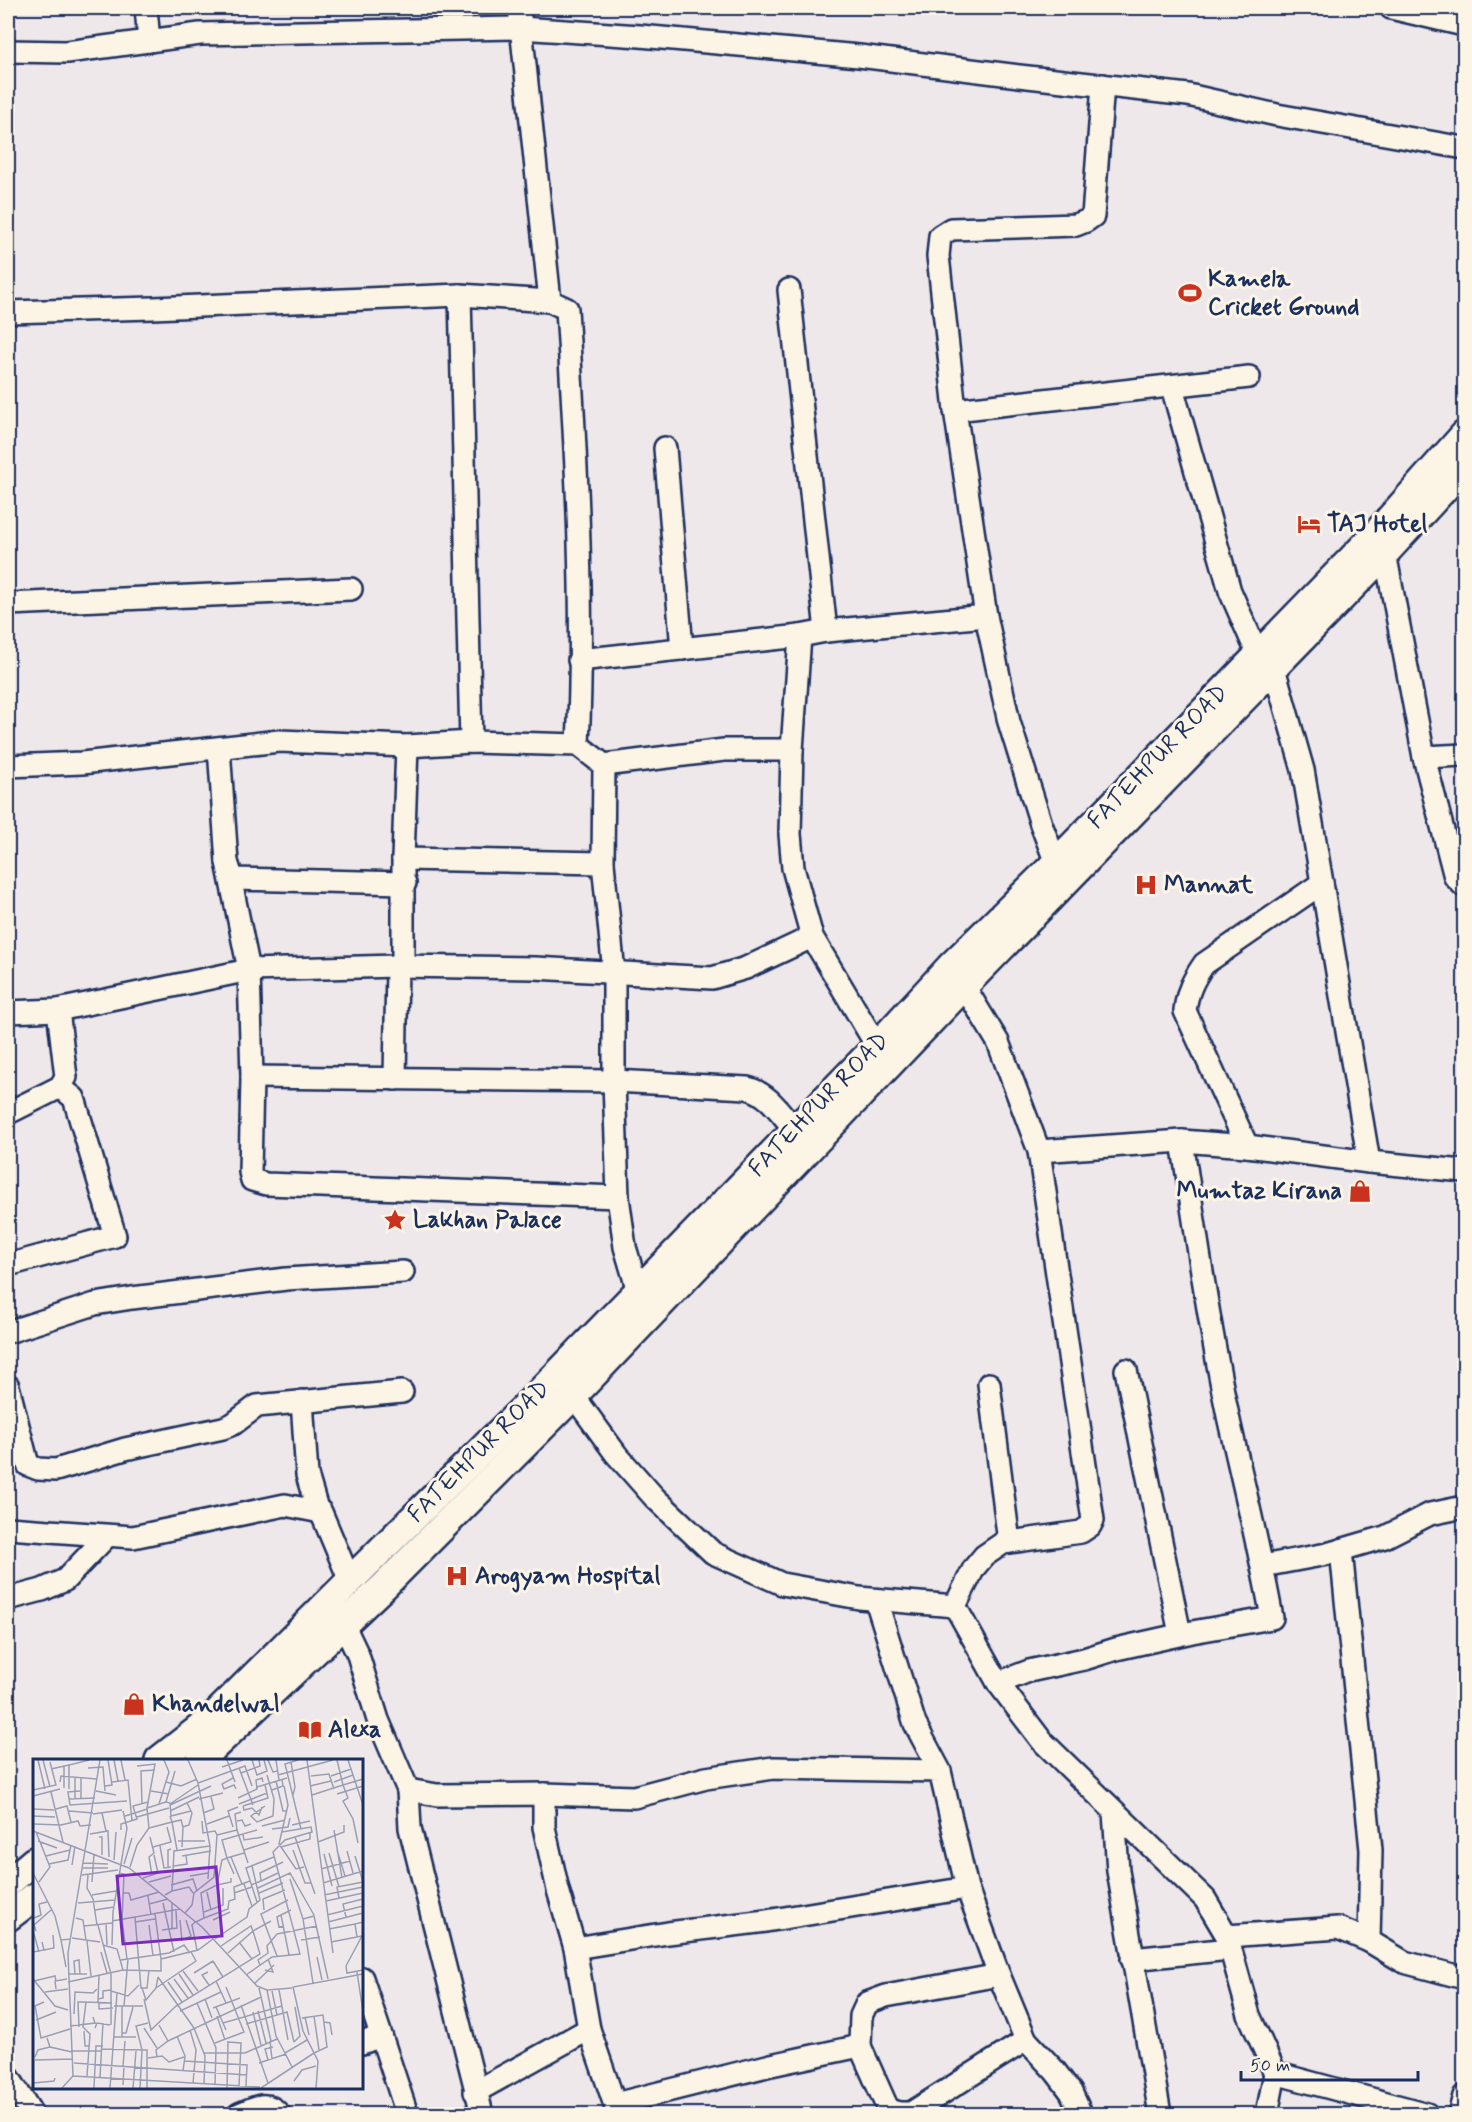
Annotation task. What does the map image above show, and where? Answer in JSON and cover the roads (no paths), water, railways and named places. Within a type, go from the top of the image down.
[{"type":"street","points":[[146,8],[149,40]]},
{"type":"street","points":[[1391,8],[1464,25]]},
{"type":"street","points":[[520,18],[550,301]]},
{"type":"street","points":[[8,51],[67,52],[200,34],[520,18],[640,36],[859,56],[1188,95],[1277,115],[1464,148]]},
{"type":"street","points":[[1056,863],[1041,824],[1009,722],[986,616],[955,410],[938,256],[940,236],[951,229],[1076,225],[1093,216],[1103,85]]},
{"type":"street","points":[[789,290],[826,631]]},
{"type":"street","points":[[460,295],[471,742]]},
{"type":"street","points":[[8,312],[460,295],[550,301],[567,309],[576,454],[580,622],[578,745]]},
{"type":"street","points":[[955,410],[1172,387],[1249,376]]},
{"type":"street","points":[[1172,387],[1230,591],[1266,662],[1303,770],[1369,1162]]},
{"type":"street","name":"FATEHPUR ROAD","points":[[161,1759],[210,1720],[557,1375],[877,1046],[950,967],[1004,930],[1056,863],[1266,662],[1464,435]]},
{"type":"street","points":[[665,448],[682,649]]},
{"type":"street","points":[[202,1759],[384,1586],[573,1396],[964,986],[1004,930],[1266,662],[1385,553],[1464,467]]},
{"type":"street","points":[[1385,553],[1424,757],[1455,877],[1464,886]]},
{"type":"street","points":[[8,604],[351,589]]},
{"type":"street","points":[[579,660],[800,636],[826,631],[986,616]]},
{"type":"street","points":[[800,636],[792,750],[790,834],[793,868],[812,937],[877,1046]]},
{"type":"street","points":[[8,766],[82,764],[279,741],[408,746],[471,742],[578,745],[604,765],[724,750],[792,750]]},
{"type":"street","points":[[395,1079],[405,884],[403,859],[408,746]]},
{"type":"street","points":[[219,748],[227,862],[249,970],[252,1077],[250,1173],[252,1180],[266,1184],[618,1197]]},
{"type":"street","points":[[1424,757],[1464,755]]},
{"type":"street","points":[[604,765],[603,863],[614,973],[614,1081],[618,1197],[625,1247],[639,1291]]},
{"type":"street","points":[[403,859],[603,863]]},
{"type":"street","points":[[227,862],[235,879],[405,884]]},
{"type":"street","points":[[1247,1146],[1185,1011],[1187,994],[1204,964],[1322,883]]},
{"type":"street","points":[[8,1012],[58,1010],[249,970],[400,966],[535,968],[712,978],[746,968],[812,937]]},
{"type":"street","points":[[955,1606],[974,1568],[984,1556],[1003,1543],[1081,1532],[1090,1526],[1093,1520],[1039,1151],[998,1042],[964,986]]},
{"type":"street","points":[[8,1113],[60,1087],[66,1077],[58,1010]]},
{"type":"street","points":[[252,1077],[614,1081],[747,1088],[757,1091],[768,1099],[795,1130]]},
{"type":"street","points":[[8,1264],[116,1236],[75,1098],[60,1087]]},
{"type":"street","points":[[998,1683],[1029,1671],[1180,1634],[1272,1618],[1263,1566],[1228,1416],[1207,1307],[1182,1141]]},
{"type":"street","points":[[1039,1151],[1182,1141],[1247,1146],[1369,1162],[1464,1171]]},
{"type":"street","points":[[8,1332],[95,1304],[132,1298],[286,1279],[403,1272]]},
{"type":"street","points":[[1126,1370],[1180,1634]]},
{"type":"street","points":[[557,1375],[615,1454],[654,1497],[713,1553],[782,1584],[876,1600],[955,1606]]},
{"type":"street","points":[[989,1384],[1009,1542]]},
{"type":"street","points":[[8,1386],[28,1465],[38,1469],[56,1470],[125,1449],[223,1428],[233,1424],[257,1406],[402,1392]]},
{"type":"street","points":[[302,1401],[308,1475],[318,1512]]},
{"type":"street","points":[[8,1528],[106,1537],[133,1537],[285,1505],[321,1512],[340,1590],[343,1624],[358,1655],[378,1720],[408,1790],[410,1828],[482,2115]]},
{"type":"street","points":[[1263,1566],[1341,1550],[1385,1538],[1430,1514],[1464,1507]]},
{"type":"street","points":[[8,1599],[42,1590],[65,1580],[106,1537]]},
{"type":"street","points":[[1341,1550],[1371,1850],[1369,1941]]},
{"type":"street","points":[[876,1600],[915,1724],[940,1771],[967,1888],[999,1975],[1026,2040],[1071,2092],[1082,2115]]},
{"type":"street","points":[[955,1606],[998,1683],[1042,1741],[1205,1899],[1228,1942],[1249,2015],[1275,2073],[1267,2115]]},
{"type":"street","points":[[408,1790],[437,1795],[544,1794],[634,1797],[706,1778],[773,1768],[940,1771]]},
{"type":"street","points":[[544,1794],[544,1827],[558,1890],[575,1948],[589,2029],[616,2109],[771,2065],[860,2046]]},
{"type":"street","points":[[1114,1812],[1118,1871],[1160,2115]]},
{"type":"street","points":[[8,1883],[33,1862]]},
{"type":"street","points":[[575,1948],[668,1933],[766,1921],[967,1888]]},
{"type":"street","points":[[8,1917],[33,1898]]},
{"type":"street","points":[[1132,1959],[1228,1942],[1338,1928],[1369,1941],[1404,1962],[1464,1978]]},
{"type":"street","points":[[999,1975],[886,1996],[867,2003],[861,2016],[860,2046],[888,2109],[899,2113],[910,2113],[1026,2040]]},
{"type":"street","points":[[363,1985],[371,2039],[407,2115]]},
{"type":"street","points":[[476,2092],[589,2029]]},
{"type":"street","points":[[1275,2073],[1428,2115]]},
{"type":"street","points":[[8,2076],[32,2115]]},
{"type":"street","points":[[1459,2115],[1464,2096]]},
{"type":"street","points":[[239,2115],[259,2106],[273,2108],[279,2115]]},
{"type":"place","name":"Kamela Cricket Ground","points":[[1190,293]]},
{"type":"place","name":"TAJ Hotel","points":[[1309,524]]},
{"type":"place","name":"Mannat","points":[[1146,885]]},
{"type":"place","name":"Mumtaz Kirana","points":[[1360,1191]]},
{"type":"place","name":"Lakhan Palace","points":[[395,1220]]},
{"type":"place","name":"Arogyam Hospital","points":[[457,1576]]},
{"type":"place","name":"Khandelwal","points":[[134,1704]]},
{"type":"place","name":"Alexa","points":[[310,1730]]}]
